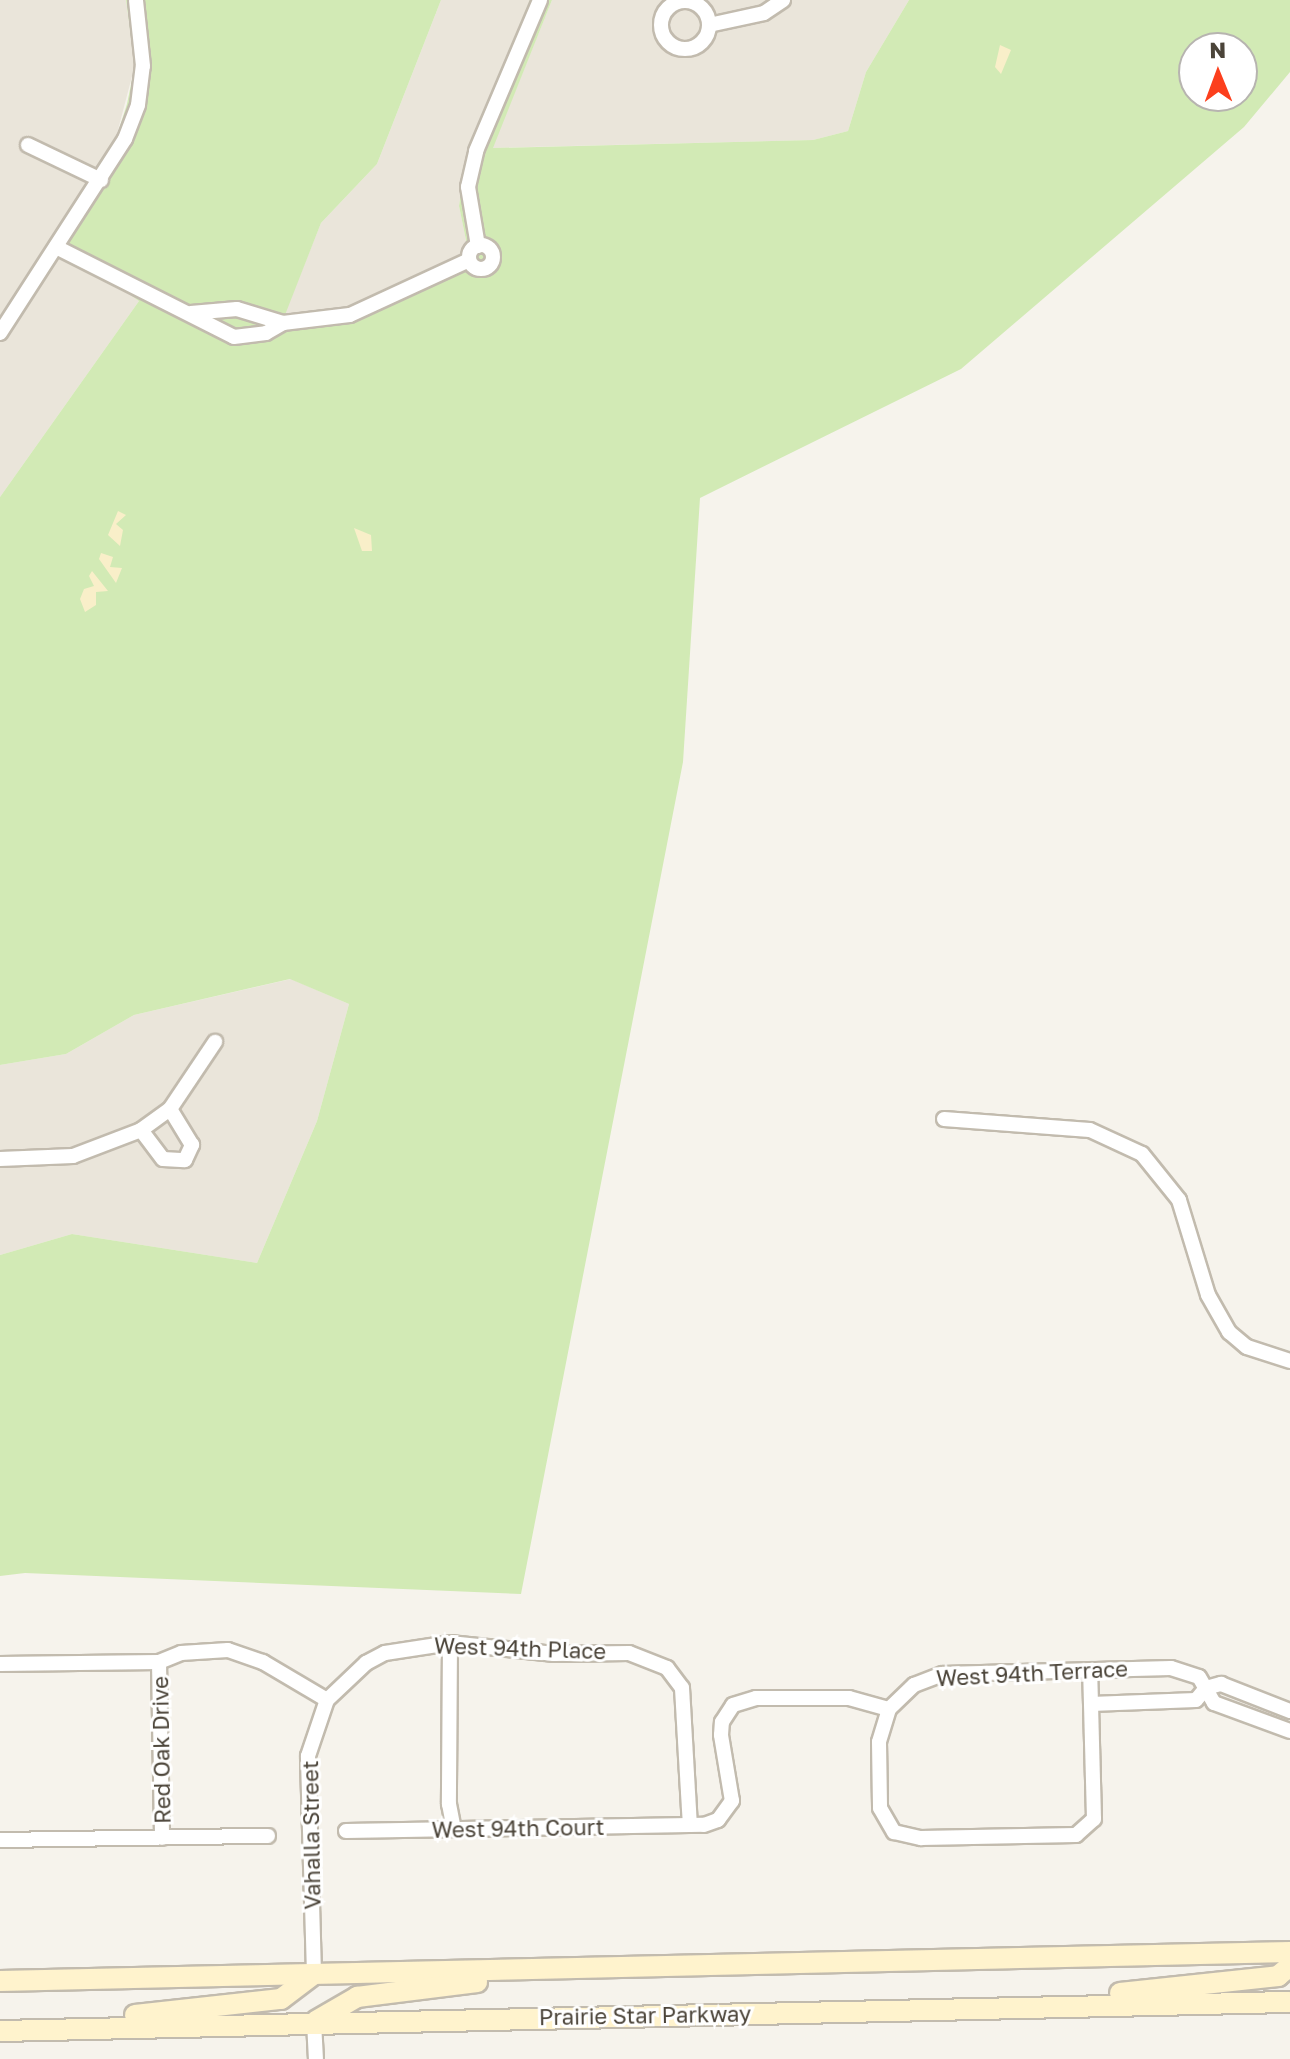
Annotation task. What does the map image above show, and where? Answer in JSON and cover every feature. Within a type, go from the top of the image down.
[{"type":"main road","points":[[0,1981],[1290,1952]]},
{"type":"main road","points":[[989,2007],[1278,1976],[1290,1966]]},
{"type":"main road","points":[[314,2022],[357,1997],[588,1968]]},
{"type":"main road","points":[[0,2031],[281,1999],[314,1974]]},
{"type":"main road","name":"Prairie Star Parkway","points":[[0,2031],[1290,2002]]},
{"type":"street","points":[[0,333],[125,139],[138,105],[143,66],[136,0]]},
{"type":"street","points":[[56,247],[191,313],[215,331],[234,337],[266,333],[283,323],[350,315],[469,260],[478,246],[468,187],[476,151],[540,0]]},
{"type":"street","points":[[709,25],[764,13],[783,0]]},
{"type":"street","points":[[28,145],[101,180]]},
{"type":"street","points":[[469,260],[477,269],[491,264],[489,249],[478,246]]},
{"type":"street","points":[[191,313],[237,309],[283,323]]},
{"type":"street","points":[[0,1159],[73,1156],[141,1130],[170,1109],[215,1042]]},
{"type":"street","points":[[141,1130],[163,1159],[185,1160],[192,1145],[170,1109]]},
{"type":"street","points":[[944,1119],[1090,1130],[1142,1154],[1179,1200],[1208,1295],[1229,1332],[1247,1347],[1290,1361]]},
{"type":"street","points":[[450,1643],[449,1804],[454,1829]]},
{"type":"street","name":"West 94th Place","points":[[327,1700],[366,1663],[385,1653],[450,1643],[554,1654],[629,1653],[667,1668],[682,1688],[690,1825]]},
{"type":"street","points":[[0,1664],[159,1662],[181,1653],[228,1650],[263,1662],[327,1700]]},
{"type":"street","name":"Red Oak Drive","points":[[159,1662],[162,1838]]},
{"type":"street","name":"West 94th Terrace","points":[[889,1709],[914,1685],[943,1674],[1171,1668],[1199,1677],[1214,1703],[1290,1731]]},
{"type":"street","points":[[690,1825],[718,1820],[732,1801],[722,1722],[742,1699],[849,1698],[889,1709],[879,1742],[880,1808],[894,1832],[921,1838],[1076,1835],[1094,1819],[1090,1670]]},
{"type":"street","name":"West 94th Terrace","points":[[1091,1704],[1196,1700],[1206,1688],[1221,1684],[1290,1711]]},
{"type":"street","name":"Vahalla Street","points":[[314,1974],[308,1756],[327,1700]]},
{"type":"street","name":"West 94th Court","points":[[346,1831],[690,1825]]},
{"type":"street","points":[[0,1840],[268,1836]]},
{"type":"street","points":[[314,2022],[316,2059]]},
{"type":"shaded area","points":[[0,0],[126,0],[135,65],[114,145],[139,301],[0,497]]},
{"type":"shaded area","points":[[441,0],[530,0],[467,152],[459,206],[467,245],[460,258],[348,308],[284,315],[321,223],[377,164]]},
{"type":"shaded area","points":[[552,0],[909,0],[866,72],[848,131],[813,140],[492,148]]},
{"type":"shaded area","points":[[291,979],[349,1004],[317,1121],[257,1263],[72,1234],[0,1255],[0,1065],[66,1054],[134,1015]]},
{"type":"green space","points":[[126,0],[441,0],[377,164],[321,223],[285,315],[348,308],[460,258],[467,245],[459,206],[467,152],[530,0],[552,0],[493,148],[813,140],[848,131],[866,72],[909,0],[1290,0],[1290,72],[1258,110],[1258,32],[1178,32],[1178,112],[1257,112],[1244,127],[961,369],[700,498],[683,762],[521,1594],[25,1573],[0,1576],[0,1255],[72,1234],[257,1263],[317,1121],[349,1004],[290,979],[134,1015],[66,1054],[0,1065],[0,497],[139,301],[52,239],[114,145],[135,65]]},
{"type":"sand","points":[[1000,45],[1011,50],[1001,74],[995,67]]},
{"type":"sand","points":[[118,511],[126,515],[116,524],[123,530],[120,546],[108,535]]},
{"type":"sand","points":[[354,528],[371,535],[372,551],[362,551]]},
{"type":"sand","points":[[101,553],[113,557],[110,567],[122,568],[116,583],[99,559]]},
{"type":"sand","points":[[92,571],[108,591],[96,592],[96,605],[85,612],[80,599],[84,589],[94,586],[89,576]]}]
